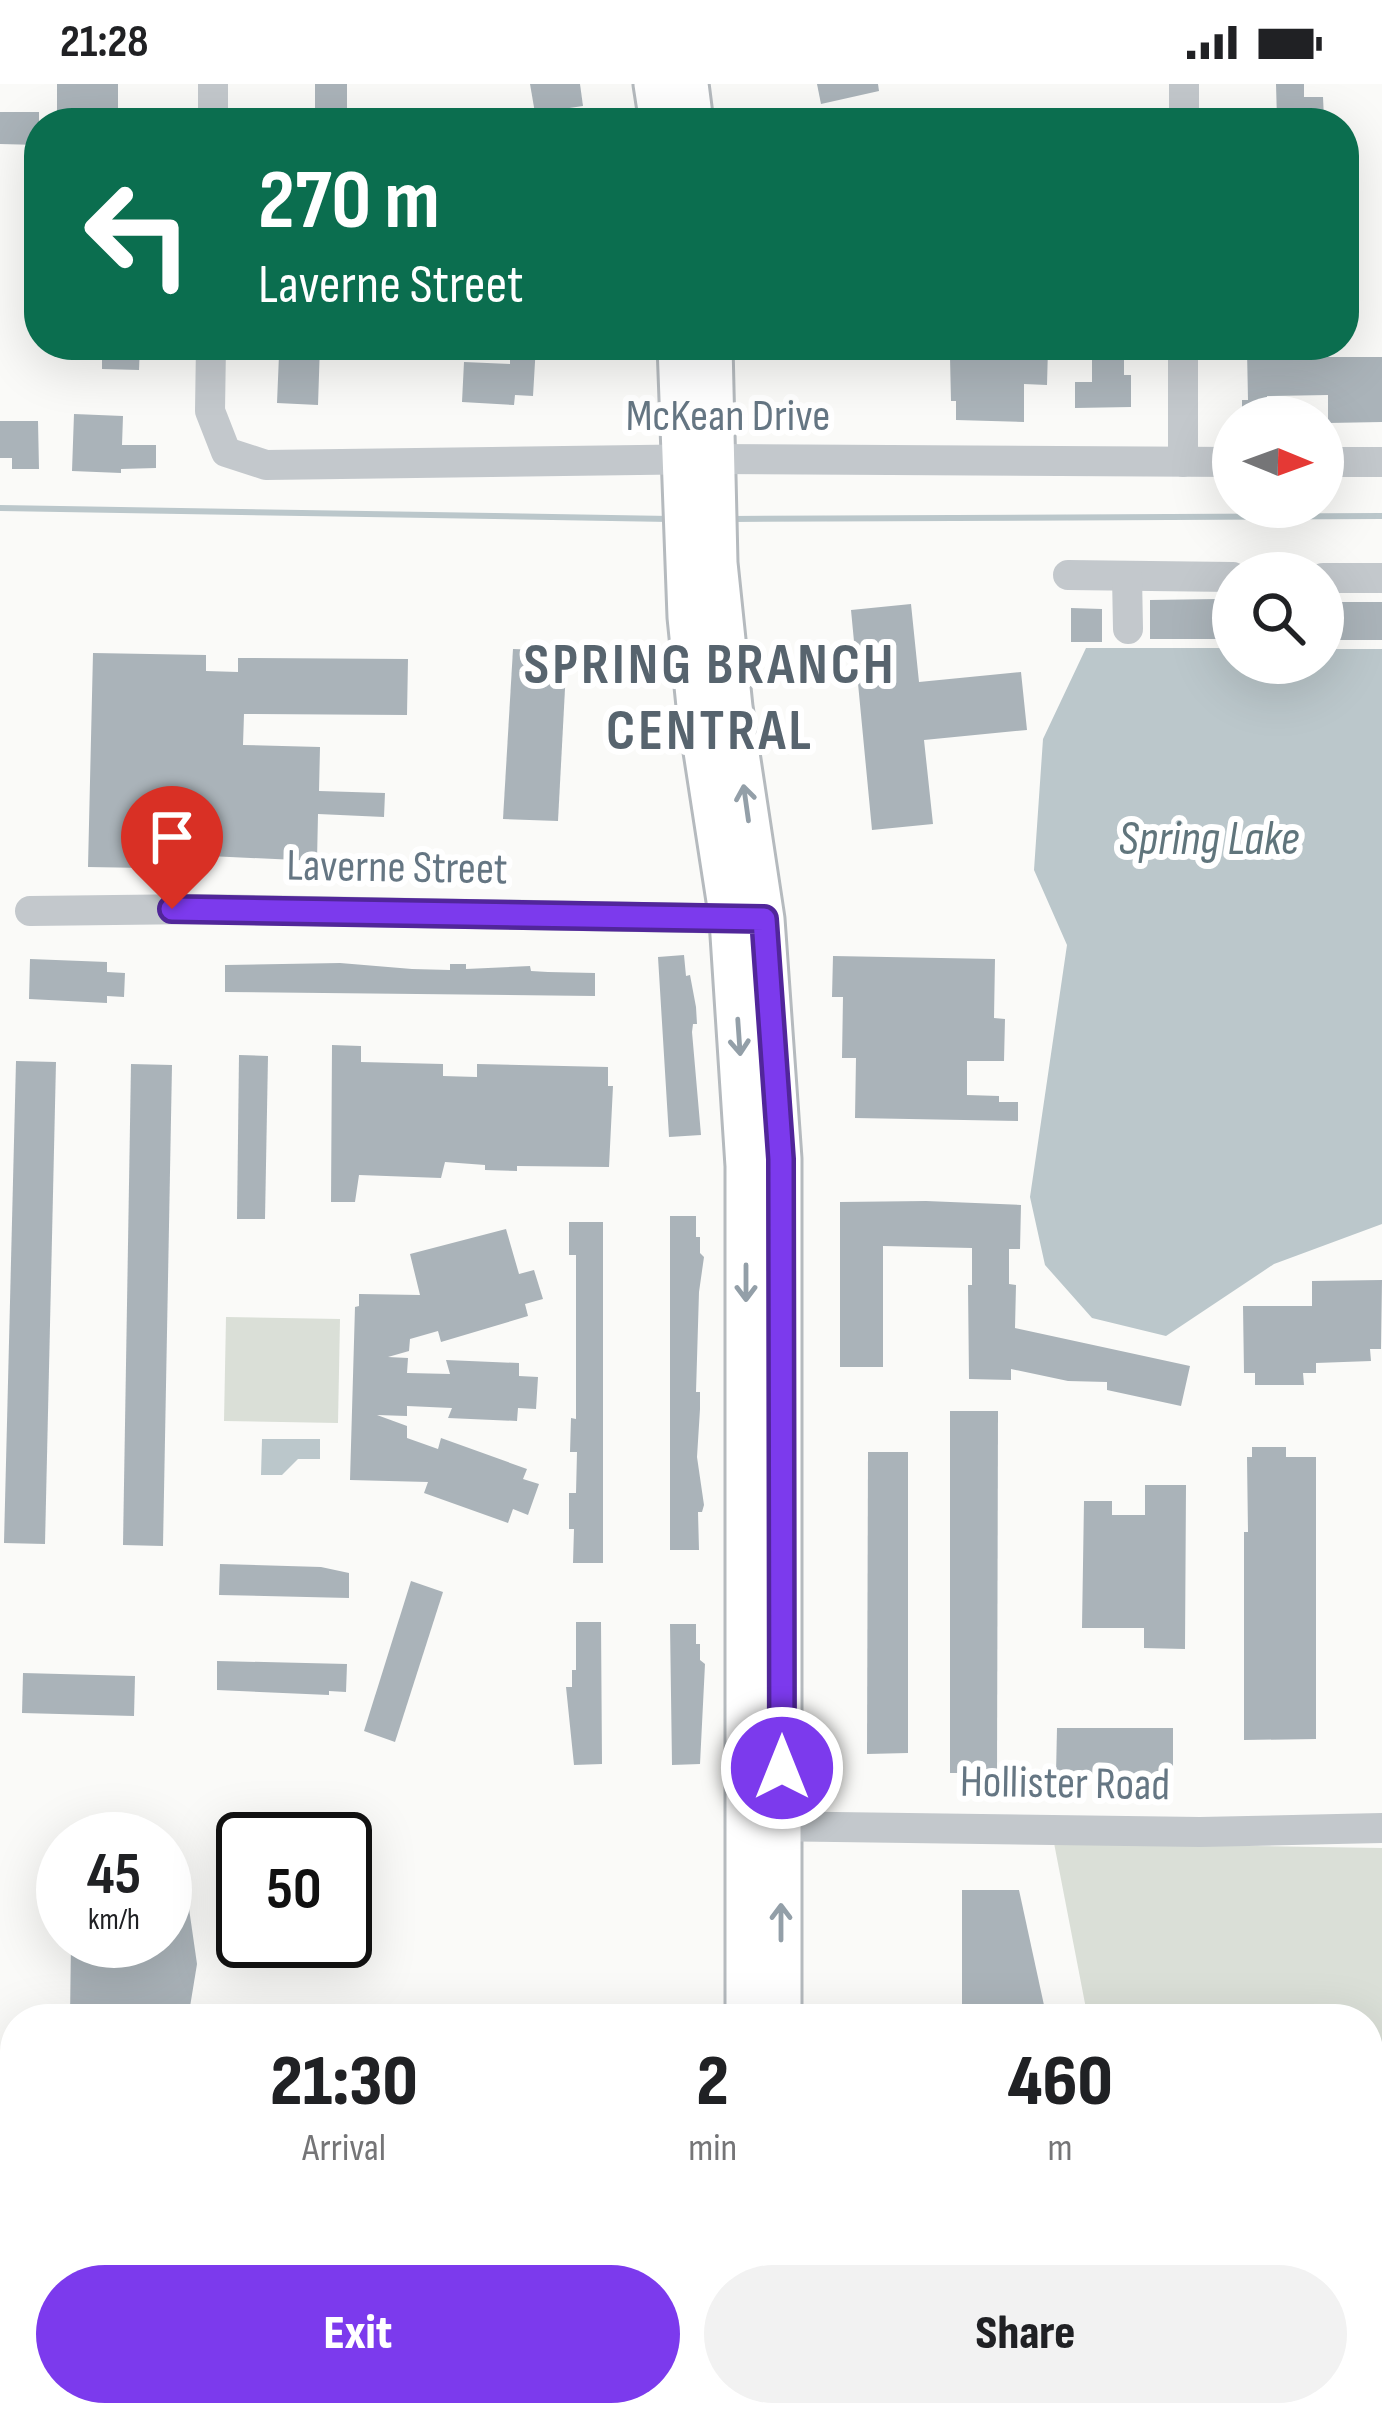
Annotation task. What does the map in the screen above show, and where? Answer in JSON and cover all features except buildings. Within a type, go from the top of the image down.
[{"type":"main road","points":[[680,360],[697,472],[701,563],[697,706],[747,920],[764,1162],[764,1826],[780,2004]]},
{"type":"main road","points":[[697,472],[710,360]]},
{"type":"main road","points":[[747,2004],[764,1826]]},
{"type":"street","name":"McKean Drive","points":[[211,360],[210,411],[226,452],[266,465],[697,472],[1212,462]]},
{"type":"street","points":[[1183,360],[1183,461]]},
{"type":"street","points":[[1344,462],[1382,462]]},
{"type":"street","points":[[1068,575],[1212,577]]},
{"type":"street","points":[[1127,576],[1128,629]]},
{"type":"street","points":[[1344,578],[1382,578]]},
{"type":"street","name":"Laverne Street","points":[[29,911],[181,909],[747,920]]},
{"type":"street","name":"Hollister Road","points":[[764,1826],[1201,1832],[1382,1828]]},
{"type":"shaded area","points":[[226,1317],[340,1319],[338,1423],[224,1421]]},
{"type":"shaded area","points":[[1054,1843],[1382,1848],[1382,2004],[1085,2004]]},
{"type":"water","name":"Spring Lake","points":[[1086,648],[1212,648],[1212,684],[1344,684],[1344,649],[1382,649],[1382,1224],[1274,1264],[1166,1336],[1092,1318],[1045,1265],[1030,1197],[1067,945],[1034,870],[1043,739]]},
{"type":"water","points":[[262,1439],[320,1439],[320,1459],[298,1459],[282,1475],[261,1475]]},
{"type":"waterway","points":[[0,508],[670,519]]},
{"type":"waterway","points":[[732,519],[1382,516]]},
{"type":"district","name":"SPRING BRANCH CENTRAL","points":[[710,699]]},
{"type":"route","points":[[172,909],[764,919],[781,1159],[782,1768]]}]
